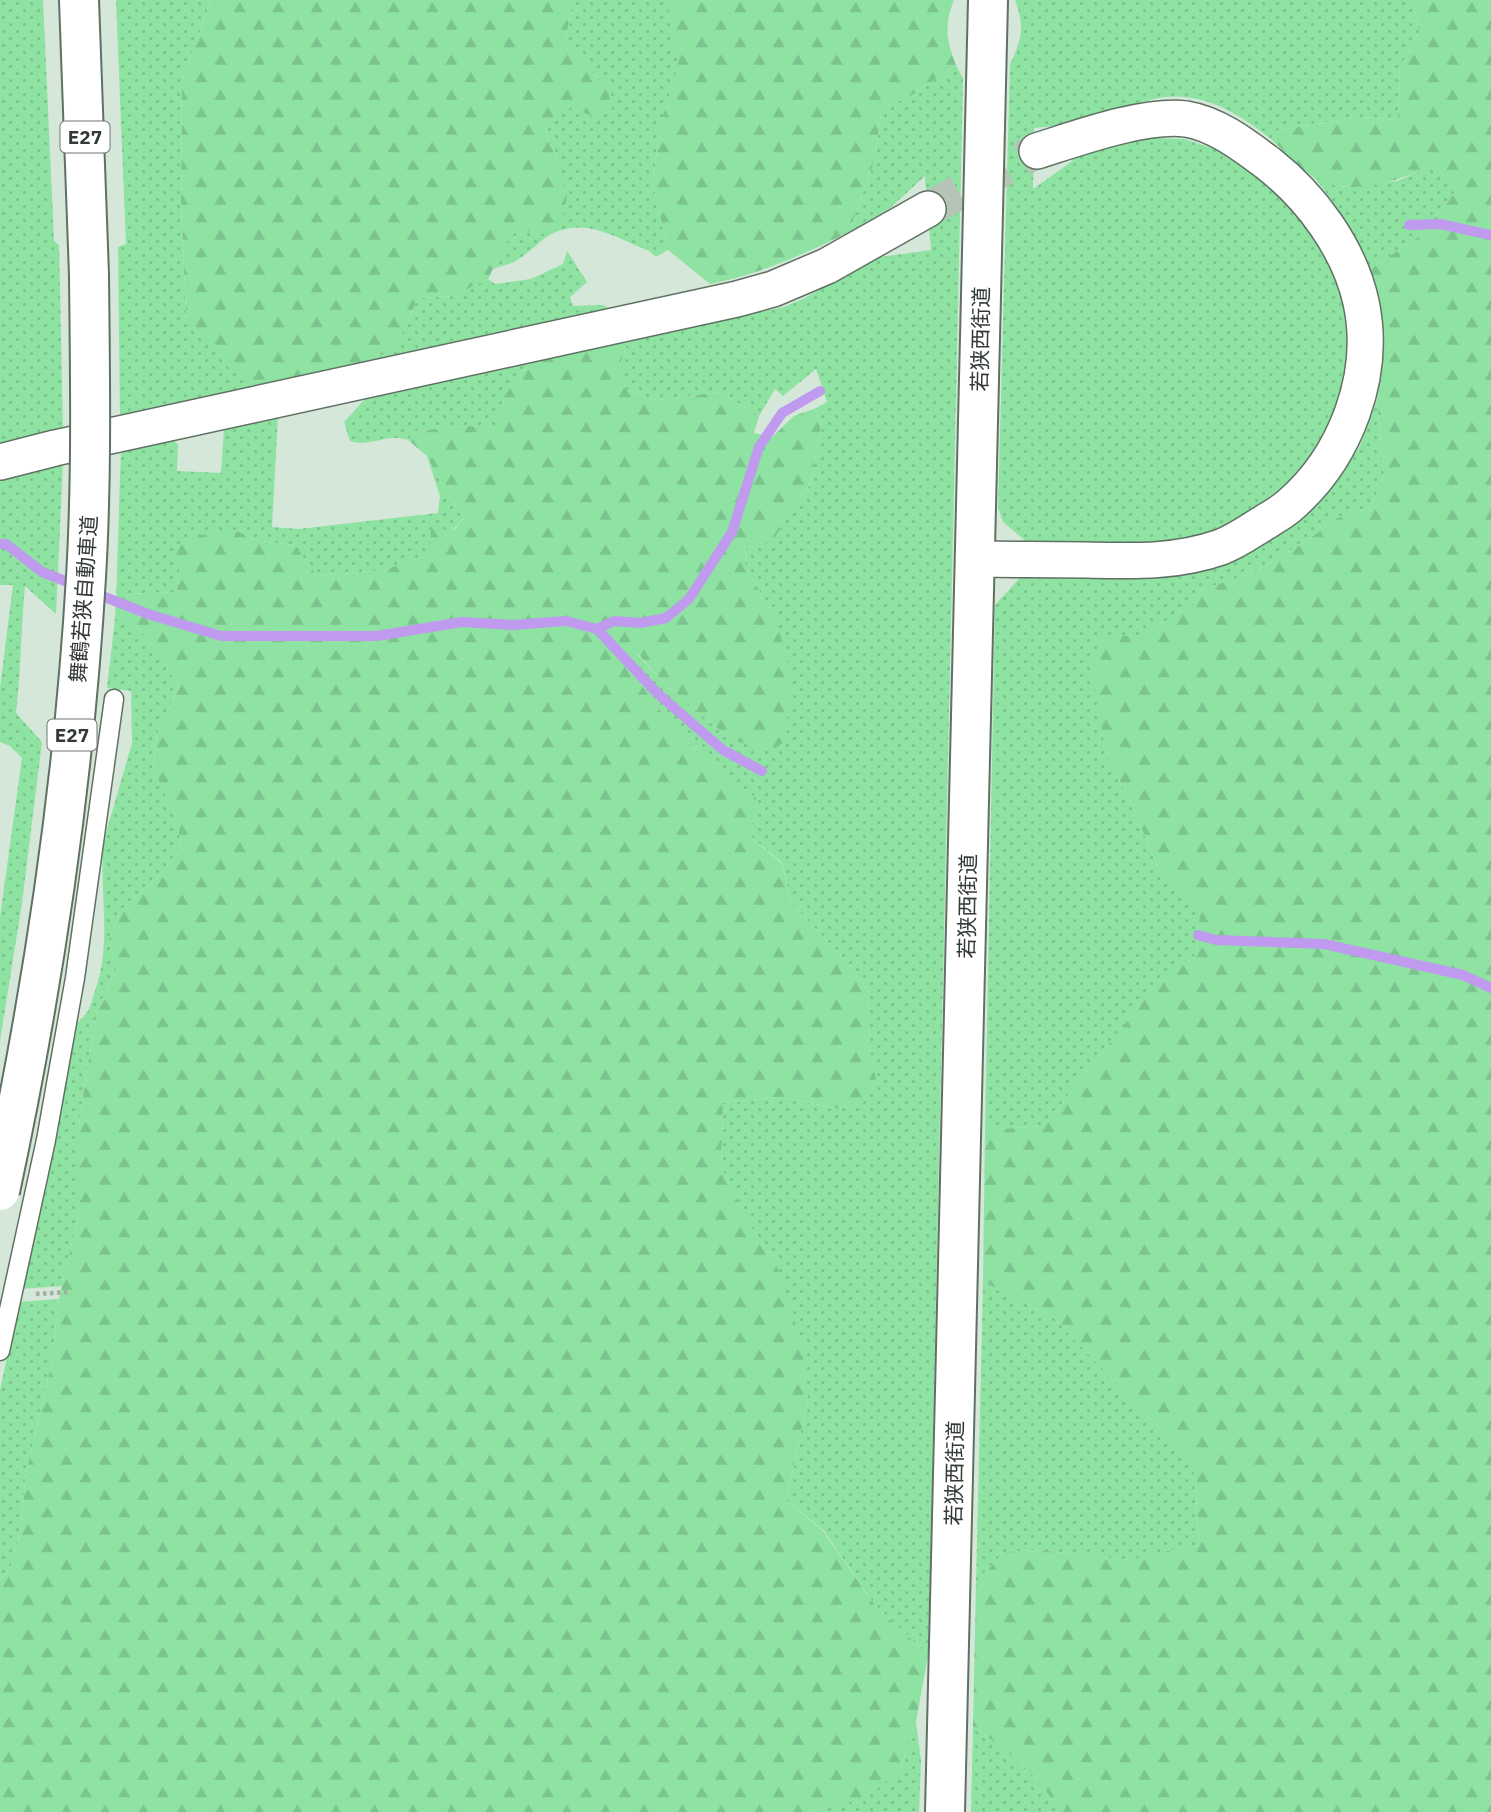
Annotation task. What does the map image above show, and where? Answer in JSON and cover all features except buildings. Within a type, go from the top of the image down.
[{"type":"main road","name":"舞鶴若狭自動車道","points":[[0,1191],[23,1079],[45,944],[82,649],[89,500],[89,275],[79,0]]},
{"type":"main road","name":"若狭西街道","points":[[945,1812],[988,0]]},
{"type":"street","points":[[974,559],[1152,561],[1189,557],[1224,546],[1288,507],[1322,471],[1344,435],[1359,393],[1365,345],[1361,302],[1346,262],[1322,218],[1290,180],[1224,132],[1188,119],[1156,119],[1037,151]]},
{"type":"street","points":[[0,462],[737,299],[773,289],[827,266],[928,209]]},
{"type":"lane","points":[[0,1351],[44,1153],[75,978],[114,699]]},
{"type":"green space","points":[[0,0],[43,0],[54,241],[59,245],[63,428],[0,447]]},
{"type":"green space","points":[[116,0],[211,0],[182,81],[181,199],[186,315],[263,387],[211,395],[120,415],[118,247],[126,244]]},
{"type":"green space","points":[[211,0],[569,0],[571,8],[565,46],[608,89],[612,112],[594,117],[560,103],[545,133],[557,158],[567,196],[561,229],[539,235],[518,228],[506,243],[488,279],[453,296],[418,298],[398,342],[367,361],[263,387],[230,370],[186,315],[181,199],[182,81]]},
{"type":"green space","points":[[569,0],[665,0],[679,64],[659,130],[653,185],[668,250],[656,257],[649,251],[610,234],[572,228],[558,231],[516,261],[493,269],[506,242],[518,228],[539,235],[557,158],[545,133],[560,103],[594,117],[608,89],[565,46],[571,8]]},
{"type":"green space","points":[[665,0],[954,0],[948,33],[956,65],[911,96],[882,108],[874,162],[849,232],[781,262],[710,284],[668,250],[653,185],[659,130],[678,64]]},
{"type":"green space","points":[[1015,0],[1413,0],[1419,32],[1400,68],[1398,120],[1360,117],[1279,130],[1271,139],[1217,105],[1187,97],[1171,97],[1154,99],[1072,124],[1034,128],[1033,189],[1076,156],[1114,145],[1155,138],[1184,139],[1218,150],[1282,193],[1313,227],[1334,266],[1347,304],[1350,344],[1344,390],[1330,430],[1312,461],[1281,494],[1210,535],[1176,543],[1131,546],[1028,543],[1003,522],[998,507],[1010,64],[1017,48],[1021,25]]},
{"type":"green space","points":[[1413,0],[1491,0],[1491,1812],[1057,1812],[1051,1798],[1032,1774],[973,1726],[976,1583],[1004,1552],[1037,1550],[1130,1560],[1199,1544],[1194,1464],[1053,1317],[983,1282],[985,1130],[1044,1126],[1154,987],[1197,954],[1200,908],[1159,870],[1132,805],[1106,753],[1091,669],[1102,637],[1141,635],[1194,605],[1201,590],[1252,573],[1305,542],[1337,518],[1371,508],[1384,475],[1377,400],[1384,348],[1379,299],[1370,269],[1420,236],[1457,190],[1434,165],[1405,177],[1373,185],[1357,187],[1326,183],[1296,164],[1271,139],[1279,130],[1360,117],[1398,120],[1400,68],[1419,32]]},
{"type":"green space","points":[[956,65],[963,78],[928,1655],[875,1605],[824,1531],[786,1500],[808,1399],[776,1263],[747,1221],[721,1167],[723,1103],[779,1097],[840,1109],[877,1089],[870,1050],[868,991],[842,957],[791,902],[782,863],[752,838],[755,798],[692,748],[654,703],[632,671],[637,654],[662,681],[730,739],[777,623],[745,565],[746,544],[795,506],[811,483],[821,424],[816,408],[827,402],[816,369],[783,396],[775,389],[759,416],[719,392],[657,400],[626,390],[620,364],[629,338],[784,307],[805,298],[873,258],[931,250],[925,176],[889,209],[849,232],[874,162],[882,108],[911,96]]},
{"type":"green space","points":[[1434,165],[1457,190],[1420,236],[1370,269],[1345,221],[1313,176],[1343,187],[1397,181]]},
{"type":"green space","points":[[567,251],[587,282],[570,297],[573,306],[603,305],[612,310],[367,361],[398,342],[418,298],[453,296],[488,279],[495,284],[531,279],[563,264]]},
{"type":"green space","points":[[629,338],[620,364],[626,390],[657,400],[719,392],[759,416],[754,433],[772,437],[794,416],[816,408],[821,424],[811,482],[771,543],[746,545],[745,565],[777,623],[791,672],[786,740],[771,752],[730,739],[662,681],[638,654],[632,671],[654,703],[692,748],[756,798],[752,838],[782,864],[791,902],[842,957],[868,991],[870,1050],[878,1089],[840,1109],[779,1097],[723,1103],[721,1167],[747,1221],[776,1263],[803,1348],[808,1399],[786,1500],[823,1531],[875,1605],[928,1655],[916,1722],[900,1770],[866,1798],[811,1812],[0,1812],[0,1579],[10,1569],[20,1534],[26,1473],[51,1366],[59,1299],[78,1216],[78,1134],[87,1068],[98,1010],[116,970],[108,940],[124,907],[158,877],[181,847],[177,818],[153,769],[157,734],[179,687],[157,650],[139,629],[115,618],[116,602],[131,594],[176,592],[180,568],[175,551],[185,541],[209,533],[235,530],[258,541],[295,545],[317,576],[383,570],[429,555],[431,529],[454,530],[465,517],[446,493],[427,456],[408,440],[416,431],[463,426],[495,427],[504,396],[533,359]]},
{"type":"green space","points":[[533,359],[504,396],[496,428],[463,426],[416,431],[408,440],[392,438],[365,443],[350,441],[344,422],[367,397]]},
{"type":"green space","points":[[1377,400],[1384,475],[1371,508],[1337,518],[1305,542],[1252,573],[1201,590],[1194,605],[1141,636],[1106,753],[1132,805],[1159,870],[1200,908],[1197,954],[1154,987],[1044,1126],[985,1130],[995,605],[1025,572],[1259,546],[1301,520],[1335,483],[1360,446]]},
{"type":"green space","points":[[278,416],[272,527],[299,529],[438,513],[440,496],[427,456],[446,493],[465,517],[429,555],[383,570],[317,576],[294,545],[258,541],[235,530],[180,568],[176,592],[131,594],[116,602],[121,448],[172,438],[178,445],[177,471],[221,473],[224,429]]},
{"type":"green space","points":[[63,460],[56,614],[25,586],[16,713],[42,742],[22,903],[0,1041],[0,917],[22,758],[10,746],[0,742],[0,688],[13,585],[0,585],[0,476]]},
{"type":"green space","points":[[115,618],[139,629],[157,650],[179,687],[157,734],[153,769],[177,818],[181,847],[158,877],[124,907],[108,940],[116,970],[98,1010],[87,1068],[78,1134],[78,1216],[62,1286],[21,1289],[73,1027],[89,1009],[103,953],[104,840],[132,743],[131,691],[107,688]]},
{"type":"green space","points":[[983,1282],[1053,1317],[1194,1464],[1199,1545],[1130,1560],[1037,1550],[1004,1552],[976,1583]]},
{"type":"green space","points":[[59,1299],[51,1366],[26,1473],[20,1534],[10,1569],[0,1579],[0,1390],[19,1302]]},
{"type":"green space","points":[[916,1722],[921,1761],[919,1812],[811,1812],[866,1797],[900,1770]]},
{"type":"green space","points":[[973,1726],[1032,1774],[1051,1798],[1057,1812],[971,1812]]},
{"type":"waterway","points":[[1409,225],[1440,224],[1491,235]]},
{"type":"waterway","points":[[597,629],[614,621],[640,623],[666,618],[689,599],[732,532],[759,447],[782,413],[820,391]]},
{"type":"waterway","points":[[0,544],[6,544],[42,572],[78,586]]},
{"type":"waterway","points":[[92,592],[148,614],[221,636],[377,636],[462,622],[513,625],[566,621],[597,629],[657,693],[723,750],[762,771]]},
{"type":"waterway","points":[[1198,935],[1216,940],[1324,944],[1463,975],[1491,988]]},
{"type":"tunnel","points":[[928,209],[1037,151]]}]
